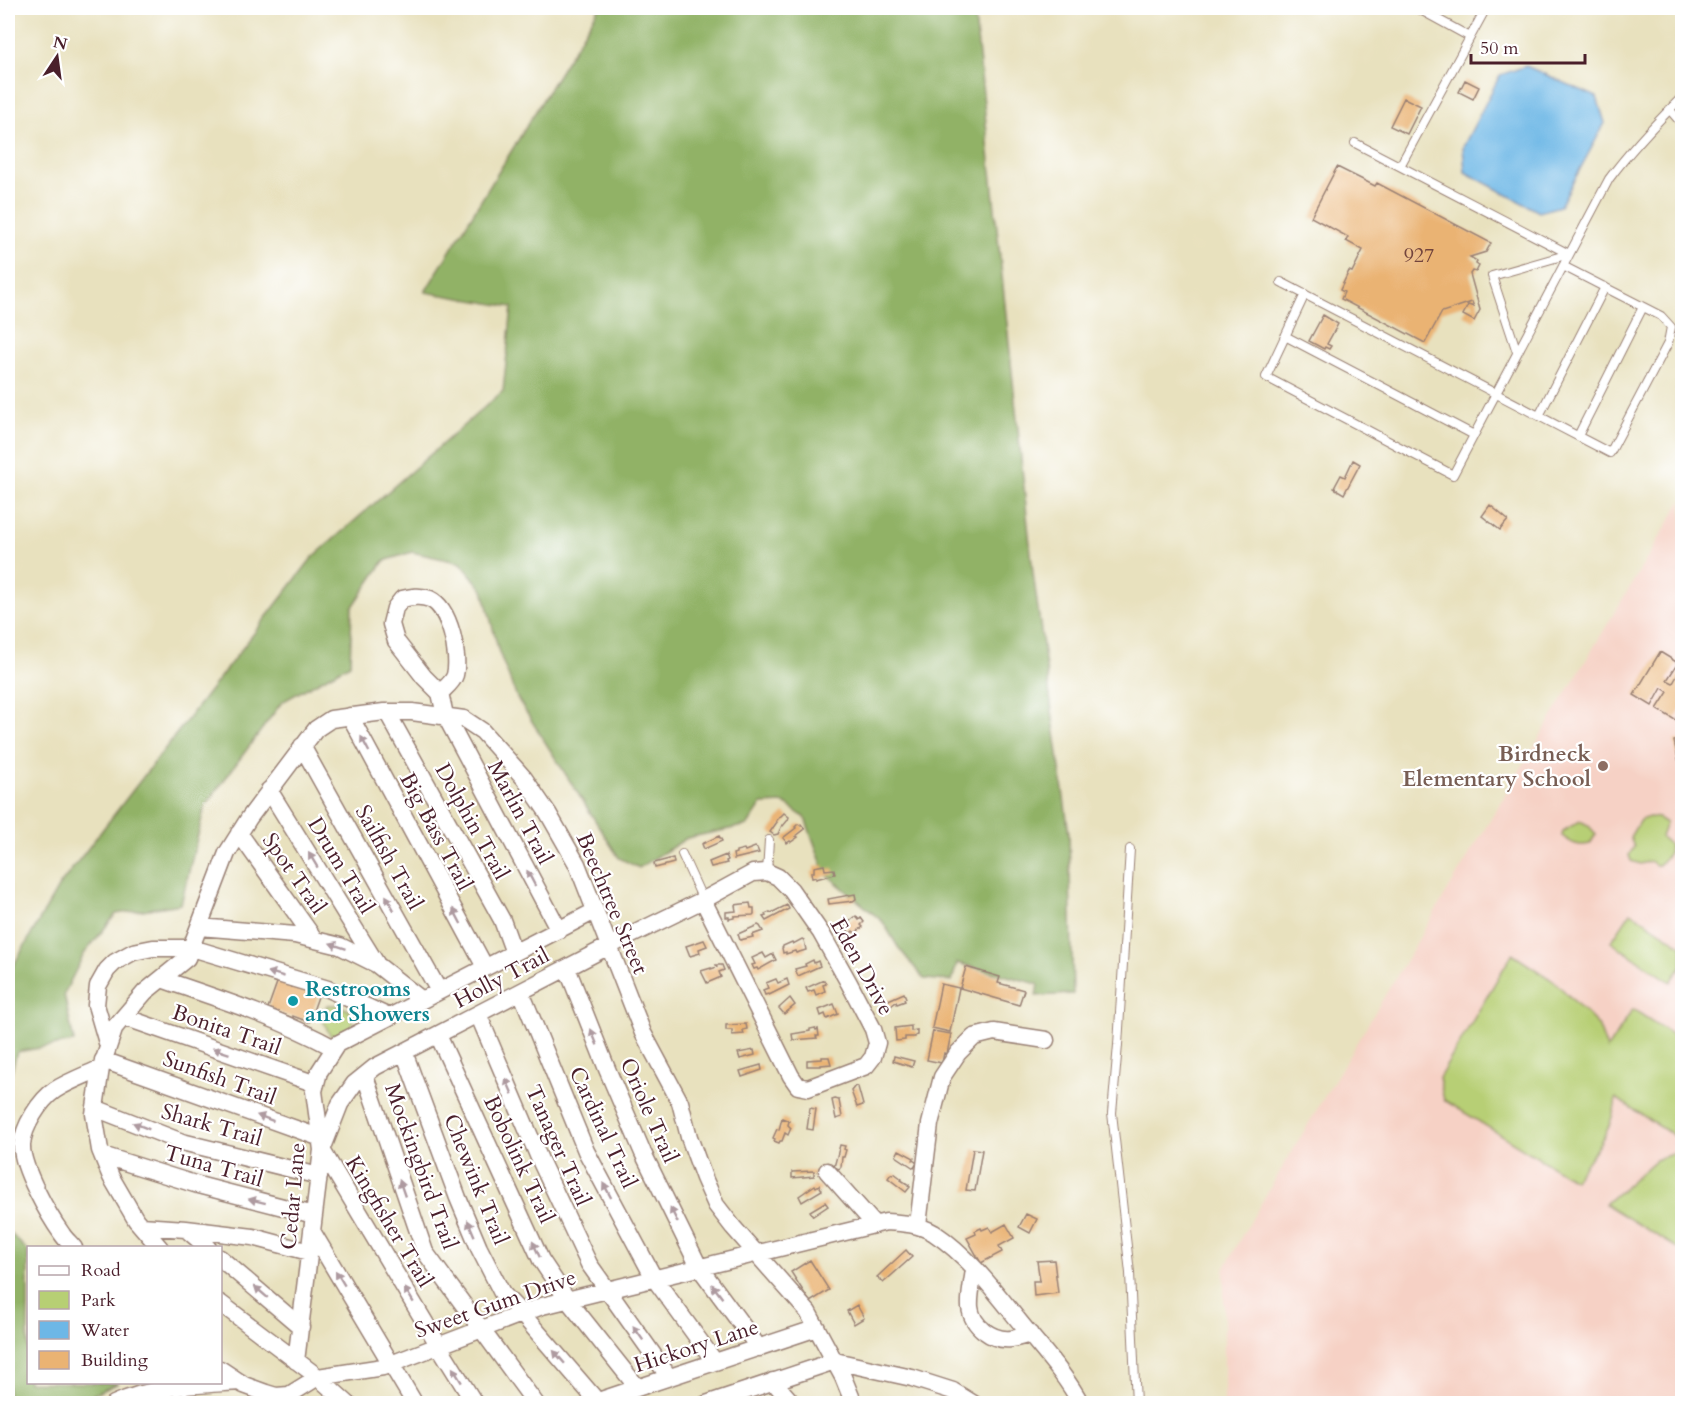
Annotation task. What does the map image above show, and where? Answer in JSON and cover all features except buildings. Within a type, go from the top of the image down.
[{"type":"street","points":[[417,596],[430,599],[440,606],[447,619],[458,660],[454,678],[440,693],[424,677],[396,641],[391,624],[395,608],[402,599],[417,596]]},
{"type":"street","name":"Marlin Trail","points":[[440,693],[444,715],[559,930]]},
{"type":"street","name":"Beechtree Street","points":[[158,1246],[141,1226],[111,1177],[102,1155],[94,1114],[104,1058],[115,1027],[146,992],[187,957],[227,853],[269,790],[316,729],[331,719],[387,712],[412,712],[464,719],[482,731],[524,778],[548,813],[577,864],[643,1033],[680,1102],[689,1137],[717,1205],[733,1227],[808,1312],[835,1361],[854,1404]]},
{"type":"street","name":"Dolphin Trail","points":[[387,712],[502,920],[514,953]]},
{"type":"street","name":"Big Bass Trail","points":[[350,716],[485,967]]},
{"type":"street","name":"Sailfish Trail","points":[[302,746],[439,991]]},
{"type":"street","name":"Drum Trail","points":[[269,790],[376,964]]},
{"type":"street","name":"Spot Trail","points":[[239,833],[315,940]]},
{"type":"street","points":[[609,946],[753,873],[767,872]]},
{"type":"street","name":"Eden Drive","points":[[703,900],[798,1086],[808,1088],[866,1066],[873,1057],[877,1043],[873,1029],[821,933],[791,890],[778,877],[767,872]]},
{"type":"street","name":"Cedar Lane","points":[[296,1360],[319,1176],[321,1144],[314,1091],[319,1071],[334,1048],[337,1044],[595,911]]},
{"type":"street","points":[[199,927],[296,935],[340,946],[376,964],[423,1000]]},
{"type":"street","name":"Holly Trail","points":[[321,1144],[340,1104],[354,1084],[375,1067],[609,946]]},
{"type":"street","points":[[72,1246],[62,1234],[37,1191],[25,1163],[22,1145],[27,1127],[39,1105],[54,1091],[104,1058],[96,1005],[98,986],[107,970],[115,962],[133,951],[153,948],[192,948],[328,989],[389,1017]]},
{"type":"street","name":"Oriole Trail","points":[[567,968],[643,1153],[699,1268],[759,1348]]},
{"type":"street","points":[[161,979],[304,1031],[334,1048]]},
{"type":"street","name":"Cardinal Trail","points":[[520,992],[586,1151],[654,1278],[715,1362]]},
{"type":"street","name":"Tanager Trail","points":[[478,1014],[540,1160],[589,1264],[669,1377]]},
{"type":"street","name":"Bonita Trail","points":[[124,1017],[316,1084]]},
{"type":"street","points":[[1046,1040],[994,1032],[974,1037],[958,1053],[942,1077],[930,1124],[918,1225],[954,1248],[987,1282],[1070,1383],[1081,1404]]},
{"type":"street","name":"Bobolink Trail","points":[[438,1035],[541,1260],[567,1299],[637,1387]]},
{"type":"street","name":"Chewink Trail","points":[[404,1052],[458,1198],[479,1248],[502,1293],[522,1314],[593,1402]]},
{"type":"street","name":"Sunfish Trail","points":[[104,1058],[321,1144]]},
{"type":"street","name":"Mockingbird Trail","points":[[365,1076],[425,1252],[537,1404]]},
{"type":"street","name":"Shark Trail","points":[[95,1108],[182,1142],[319,1176]]},
{"type":"street","name":"Kingfisher Trail","points":[[321,1144],[475,1404]]},
{"type":"street","name":"Tuna Trail","points":[[102,1155],[313,1223]]},
{"type":"street","points":[[827,1171],[875,1225]]},
{"type":"street","name":"Sweet Gum Drive","points":[[318,1377],[391,1364],[542,1306],[567,1299],[886,1222],[918,1225]]},
{"type":"street","points":[[313,1223],[415,1404]]},
{"type":"street","points":[[141,1226],[253,1237],[309,1252]]},
{"type":"street","points":[[186,1229],[206,1246]]},
{"type":"street","points":[[222,1260],[301,1327]]},
{"type":"street","points":[[974,1269],[970,1307],[975,1323],[985,1332],[1010,1340],[1029,1334]]},
{"type":"street","points":[[222,1304],[318,1377],[348,1404]]},
{"type":"street","name":"Hickory Lane","points":[[593,1402],[817,1328]]},
{"type":"street","points":[[706,1404],[726,1401],[773,1381],[835,1361],[912,1378],[953,1391],[974,1404]]},
{"type":"street","points":[[222,1370],[268,1398],[289,1395],[318,1377]]},
{"type":"street","points":[[773,1381],[792,1404]]},
{"type":"street","points":[[222,1384],[240,1382]]},
{"type":"street","points":[[116,1403],[148,1391],[216,1384]]},
{"type":"lane","points":[[1417,8],[1470,37]]},
{"type":"lane","points":[[1400,166],[1486,8]]},
{"type":"lane","points":[[1305,294],[1266,377],[1453,475],[1609,179],[1627,155],[1683,98]]},
{"type":"lane","points":[[1670,110],[1683,124]]},
{"type":"lane","points":[[1355,143],[1569,254]]},
{"type":"lane","points":[[1517,352],[1492,276],[1569,254]]},
{"type":"lane","points":[[1281,282],[1610,453],[1668,343],[1671,327],[1661,316],[1563,266]]},
{"type":"lane","points":[[1539,416],[1605,287]]},
{"type":"lane","points":[[1578,436],[1643,307]]},
{"type":"lane","points":[[1286,336],[1474,435]]},
{"type":"lane","points":[[767,872],[769,840]]},
{"type":"lane","points":[[1130,849],[1112,1113],[1131,1273],[1136,1404]]},
{"type":"lane","points":[[682,854],[703,900]]},
{"type":"shaded area","name":"Birdneck Elementary School","points":[[1682,500],[1682,1403],[1224,1404],[1224,1270],[1240,1239],[1363,1032]]},
{"type":"green space","points":[[599,8],[974,8],[1033,573],[1069,834],[1073,994],[1036,996],[1038,984],[957,963],[952,981],[924,979],[898,947],[883,922],[825,873],[805,818],[784,803],[762,804],[748,825],[687,838],[639,868],[619,858],[517,698],[499,652],[483,590],[461,563],[412,552],[384,561],[352,608],[350,664],[282,702],[205,806],[181,904],[116,914],[84,954],[64,994],[74,1042],[17,1052],[8,1083],[8,975],[59,886],[312,558],[503,391],[512,307],[425,292]]},
{"type":"green space","points":[[1649,817],[1658,818],[1666,823],[1661,837],[1670,845],[1669,853],[1659,865],[1650,861],[1640,864],[1631,861],[1629,855],[1634,847],[1630,837],[1640,820]]},
{"type":"green space","points":[[1580,821],[1588,825],[1596,834],[1590,844],[1575,844],[1562,836],[1563,831]]},
{"type":"green space","points":[[1631,912],[1682,946],[1682,965],[1671,982],[1611,942]]},
{"type":"green space","points":[[1512,954],[1555,982],[1598,1025],[1607,1049],[1633,1009],[1682,1041],[1682,1141],[1616,1098],[1606,1132],[1574,1180],[1444,1100],[1439,1078]]},
{"type":"green space","points":[[328,1005],[337,1005],[349,1010],[353,1021],[351,1030],[336,1037],[330,1035],[320,1014]]},
{"type":"green space","points":[[1682,1150],[1682,1251],[1605,1204],[1656,1160]]},
{"type":"green space","points":[[8,1231],[27,1250],[27,1384],[117,1384],[75,1403],[8,1403]]},
{"type":"water","points":[[1526,66],[1597,97],[1605,123],[1560,206],[1539,212],[1465,172],[1463,147],[1500,75]]},
{"type":"place","name":"Birdneck Elementary School","points":[[1603,766]]},
{"type":"place","name":"Restrooms and Showers","points":[[293,1001]]}]
